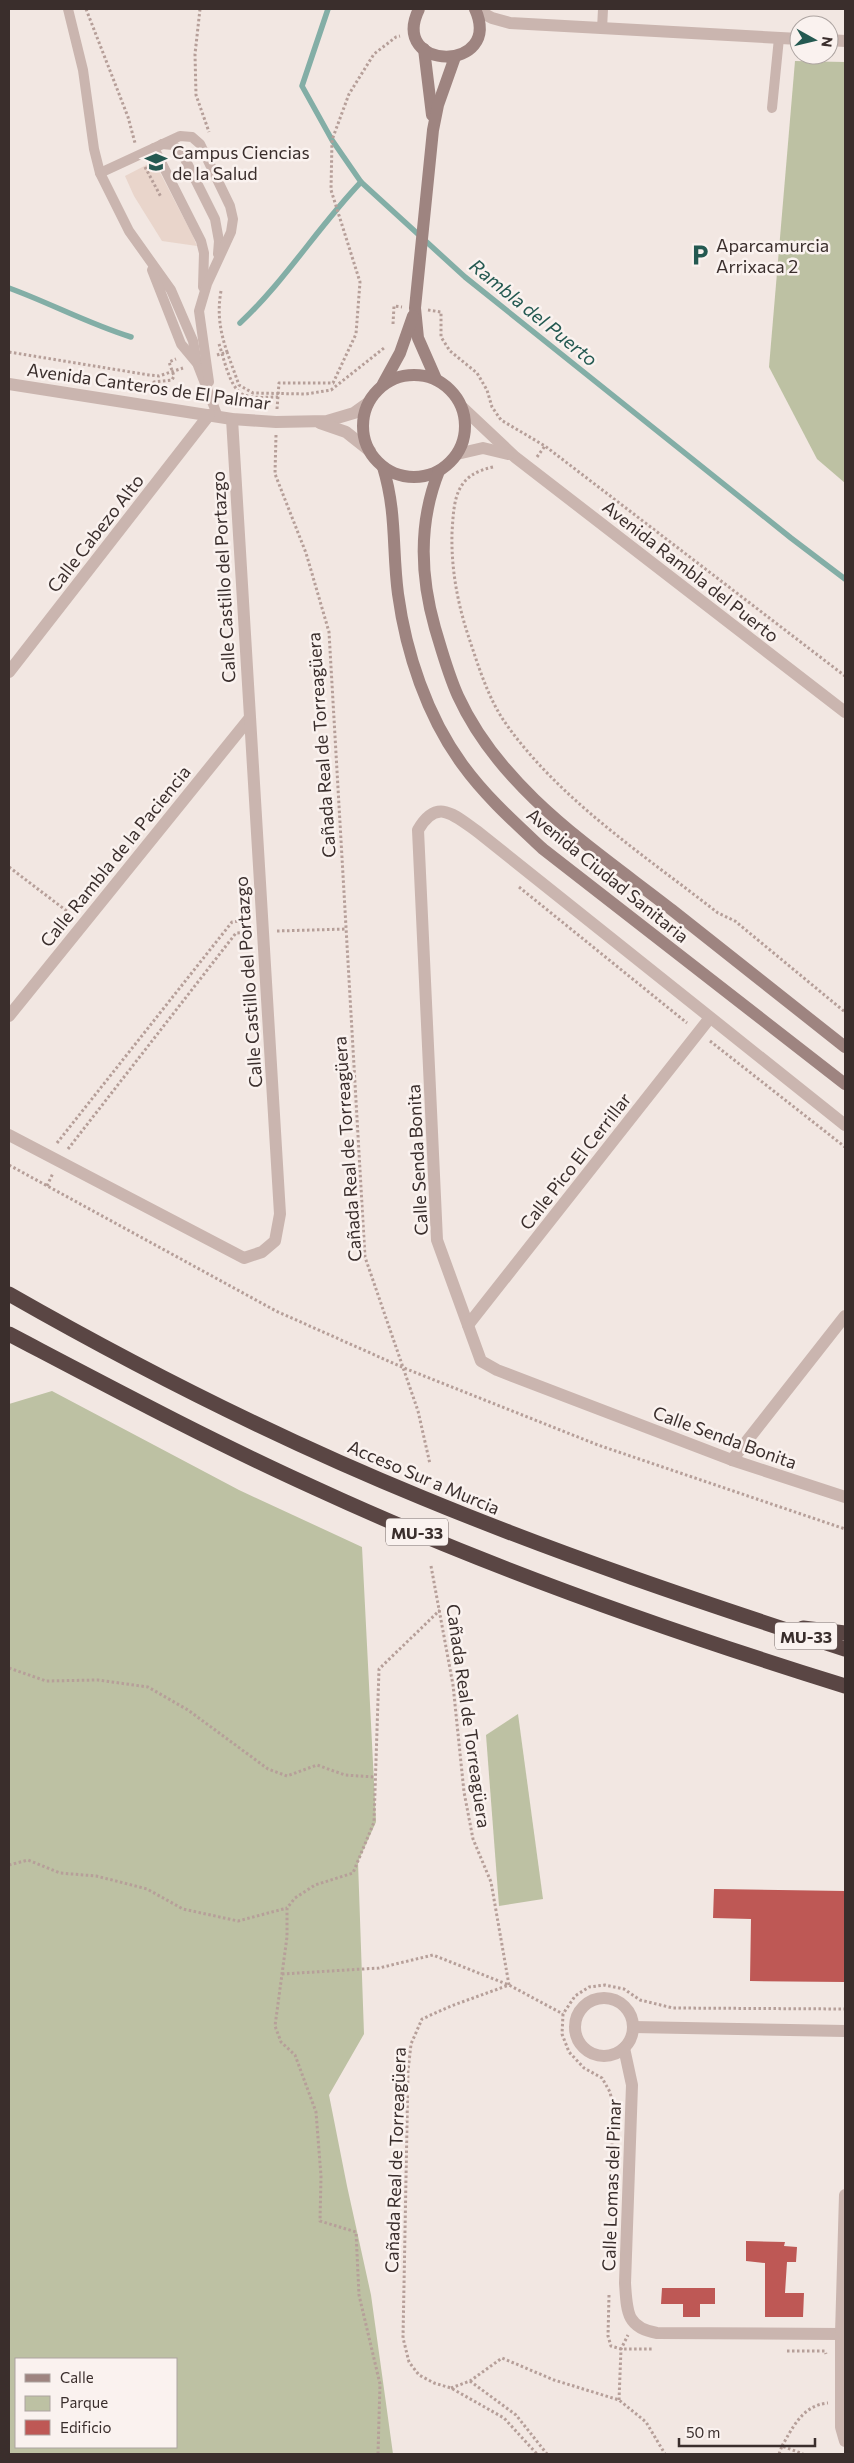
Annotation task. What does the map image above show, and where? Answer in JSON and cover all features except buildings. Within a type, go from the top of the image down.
[{"type":"highway","name":"Acceso Sur a Murcia","points":[[9,1294],[178,1385],[329,1458],[396,1487],[523,1538],[766,1624],[845,1648]]},
{"type":"highway","name":"MU-33","points":[[9,1334],[242,1454],[410,1530],[628,1615],[845,1686]]},
{"type":"highway","points":[[766,1624],[845,1633]]},
{"type":"street","points":[[419,9],[415,17],[414,33],[424,49],[433,130]]},
{"type":"street","points":[[424,49],[435,56],[456,57],[468,50],[478,32],[479,20],[475,9]]},
{"type":"street","points":[[475,9],[492,18],[510,23],[789,38]]},
{"type":"street","points":[[478,32],[490,26],[510,23]]},
{"type":"street","points":[[382,386],[392,380],[414,374],[436,379],[452,391],[463,408],[465,432],[457,454],[438,471],[428,475],[410,477],[393,473],[383,467],[370,451],[363,427],[368,403],[382,386],[406,338],[415,308],[433,130],[438,105],[456,57]]},
{"type":"street","points":[[415,308],[418,338],[436,379]]},
{"type":"street","name":"Avenida Canteros de El Palmar","points":[[9,384],[232,419],[276,422],[315,422],[347,416],[368,403]]},
{"type":"street","name":"Avenida Rambla del Puerto","points":[[463,408],[481,428],[515,457],[845,712]]},
{"type":"street","name":"Calle Cabezo Alto","points":[[9,672],[214,416]]},
{"type":"street","name":"Calle Castillo del Portazgo","points":[[9,1135],[244,1258],[262,1252],[275,1240],[280,1214],[232,419]]},
{"type":"street","name":"Avenida Canteros de El Palmar","points":[[315,422],[346,432],[370,451]]},
{"type":"street","name":"Avenida Rambla del Puerto","points":[[457,454],[483,448],[493,449],[515,457]]},
{"type":"street","name":"Avenida Ciudad Sanitaria","points":[[383,467],[394,511],[398,596],[409,648],[432,711],[462,764],[506,814],[543,849],[845,1084]]},
{"type":"street","name":"Avenida Ciudad Sanitaria","points":[[438,471],[427,505],[424,525],[423,563],[426,588],[438,639],[459,697],[491,750],[515,779],[563,824],[845,1047]]},
{"type":"street","name":"Calle Rambla de la Paciencia","points":[[9,1016],[82,922],[249,719]]},
{"type":"street","name":"Calle Senda Bonita","points":[[709,1019],[478,832],[453,814],[439,811],[426,816],[418,830],[438,1240],[481,1361],[498,1370],[732,1460],[845,1497]]},
{"type":"street","points":[[709,1019],[845,1125]]},
{"type":"street","name":"Calle Pico El Cerrillar","points":[[468,1325],[709,1019]]},
{"type":"street","points":[[732,1460],[845,1316]]},
{"type":"street","points":[[604,1998],[615,2000],[625,2007],[631,2016],[633,2027],[630,2039],[624,2048],[614,2054],[604,2056],[588,2050],[577,2038],[575,2026],[578,2015],[584,2006],[593,2000],[604,1998]]},
{"type":"street","points":[[633,2027],[845,2031]]},
{"type":"street","name":"Calle Lomas del Pinar","points":[[624,2048],[632,2085],[625,2283],[626,2307],[633,2323]]},
{"type":"street","points":[[845,2195],[841,2334],[841,2427],[845,2441]]},
{"type":"street","points":[[633,2323],[644,2331],[657,2333],[841,2334]]},
{"type":"lane","points":[[68,9],[83,70],[94,149],[100,173],[114,202],[148,260],[171,290],[200,357],[214,416]]},
{"type":"lane","points":[[602,29],[603,9]]},
{"type":"lane","points":[[772,108],[779,38]]},
{"type":"lane","points":[[100,173],[182,136],[196,139],[218,180],[230,206],[233,219],[231,232],[203,295]]},
{"type":"lane","points":[[157,146],[170,144],[181,151],[215,219],[219,240],[217,263]]},
{"type":"lane","points":[[157,146],[201,241],[204,253],[203,295],[199,318],[200,357]]},
{"type":"path","points":[[278,393],[278,383],[333,383],[356,334],[360,282],[331,190],[332,140],[349,94],[374,54],[396,37],[414,33]]},
{"type":"path","points":[[224,283],[219,315],[227,352],[239,385],[253,393],[306,394],[331,390],[386,346]]},
{"type":"path","points":[[392,334],[394,306],[441,312],[442,337],[450,351],[477,374],[487,390],[492,407],[501,420],[545,446],[845,676]]},
{"type":"path","points":[[9,352],[160,376],[173,372],[219,345]]},
{"type":"path","points":[[152,406],[154,382],[172,380],[173,372],[169,362],[227,352]]},
{"type":"path","name":"Cañada Real de Torreagüera","points":[[278,393],[275,474],[306,552],[329,632],[365,1256],[418,1411],[430,1464]]},
{"type":"path","points":[[529,466],[545,446]]},
{"type":"path","points":[[501,466],[481,470],[465,478],[453,505],[452,543],[454,582],[464,622],[483,680],[504,720],[536,760],[581,805],[718,913],[735,921],[845,1012]]},
{"type":"path","points":[[9,867],[82,922]]},
{"type":"path","points":[[514,882],[699,1033],[845,1147]]},
{"type":"path","points":[[47,1186],[53,1158],[232,922],[261,918]]},
{"type":"path","points":[[53,1158],[236,933],[347,929]]},
{"type":"path","points":[[9,1165],[276,1310],[404,1368],[598,1445],[845,1529]]},
{"type":"path","name":"Cañada Real de Torreagüera","points":[[431,1566],[453,1685],[466,1801],[473,1839],[490,1882],[509,1985],[451,2006],[422,2019],[411,2044],[408,2071],[403,2338],[409,2362],[419,2375],[434,2383],[450,2388],[504,2418],[537,2454]]},
{"type":"path","points":[[378,2454],[380,2384],[358,2295],[356,2232],[320,2221],[321,2176],[316,2112],[295,2055],[281,2042],[275,2026],[282,1974],[287,1908],[295,1898],[315,1885],[353,1872],[374,1822],[379,1669],[440,1610]]},
{"type":"path","points":[[9,1668],[46,1681],[98,1680],[148,1687],[188,1710],[268,1769],[287,1776],[318,1765],[345,1775],[374,1777]]},
{"type":"path","points":[[9,1865],[28,1860],[60,1873],[96,1876],[147,1890],[183,1909],[238,1922],[287,1908]]},
{"type":"path","points":[[282,1974],[379,1968],[433,1955],[509,1985],[563,2014]]},
{"type":"path","points":[[612,2183],[613,2106],[610,2092],[602,2078],[584,2068],[569,2052],[562,2034],[563,2014],[575,1996],[588,1987],[605,1985],[624,1989],[640,2000],[673,2008],[845,2010]]},
{"type":"path","points":[[609,2288],[608,2336],[611,2346],[622,2349],[660,2349]]},
{"type":"path","points":[[619,2400],[622,2349],[633,2323]]},
{"type":"path","points":[[777,2351],[826,2351],[826,2360]]},
{"type":"path","points":[[450,2388],[470,2380],[502,2358],[554,2380],[619,2400],[646,2422],[665,2454]]},
{"type":"path","points":[[470,2380],[516,2415],[547,2454]]},
{"type":"path","points":[[826,2394],[827,2413]]},
{"type":"path","points":[[779,2454],[798,2418],[818,2404],[841,2403]]},
{"type":"path","points":[[782,2446],[803,2454]]},
{"type":"green space","points":[[839,62],[845,62],[845,483],[817,459],[769,367],[795,65],[839,65]]},
{"type":"green space","points":[[52,1391],[239,1490],[362,1547],[376,1822],[358,1862],[364,2034],[329,2095],[371,2295],[393,2454],[9,2454],[9,1404]]},
{"type":"green space","points":[[518,1714],[543,1899],[499,1906],[486,1735]]},
{"type":"shaded area","points":[[154,161],[197,246],[162,241],[134,196],[125,176]]},
{"type":"waterway","name":"Rambla del Puerto","points":[[328,9],[302,86],[332,140],[361,182],[465,277],[845,579]]},
{"type":"waterway","points":[[240,323],[272,290],[330,217],[361,182]]},
{"type":"waterway","points":[[9,288],[131,337]]},
{"type":"place","name":"Campus Ciencias de la Salud","points":[[156,162]]},
{"type":"place","name":"Aparcamurcia Arrixaca 2","points":[[700,255]]}]
